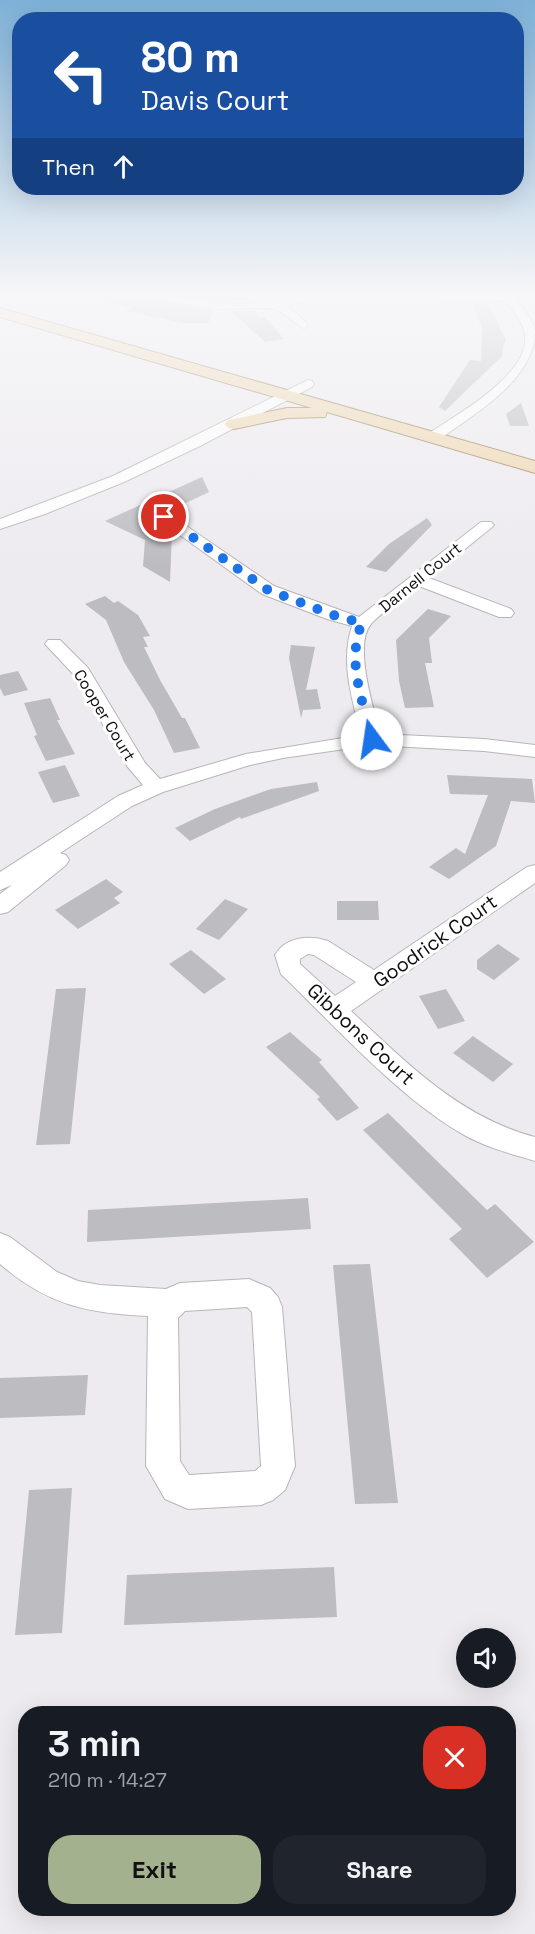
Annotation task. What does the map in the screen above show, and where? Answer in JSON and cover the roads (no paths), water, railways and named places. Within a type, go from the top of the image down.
[{"type":"main road","points":[[221,384],[223,386],[222,407]]},
{"type":"main road","points":[[266,384],[283,388],[313,386]]},
{"type":"main road","points":[[271,384],[353,414],[535,467]]},
{"type":"main road","points":[[234,424],[286,413],[353,414]]},
{"type":"main road","points":[[429,417],[472,429]]},
{"type":"street","points":[[433,437],[506,384]]},
{"type":"street","points":[[125,474],[222,407],[283,388]]},
{"type":"street","points":[[0,524],[88,493],[234,424],[283,388]]},
{"type":"street","points":[[164,517],[268,590],[333,615],[362,623]]},
{"type":"street","name":"Darnell Court","points":[[372,739],[354,662],[356,638],[362,623],[486,525]]},
{"type":"street","points":[[418,580],[505,613]]},
{"type":"street","name":"Cooper Court","points":[[54,644],[82,672],[137,766],[156,787]]},
{"type":"street","points":[[0,882],[124,801],[156,787],[205,771],[283,752],[372,739],[484,745],[535,751]]},
{"type":"street","points":[[0,906],[156,787]]},
{"type":"street","name":"Goodrick Court","points":[[336,1009],[535,872]]},
{"type":"street","name":"Gibbons Court","points":[[375,982],[320,947],[304,945],[287,956],[290,968],[399,1071],[442,1106],[476,1128],[506,1141],[535,1149]]},
{"type":"street","points":[[0,1246],[21,1264],[53,1285],[77,1295],[170,1304],[180,1297],[249,1293],[260,1298],[267,1307],[278,1466],[273,1478],[261,1488],[188,1492],[177,1487],[163,1466],[163,1316],[170,1304]]}]
